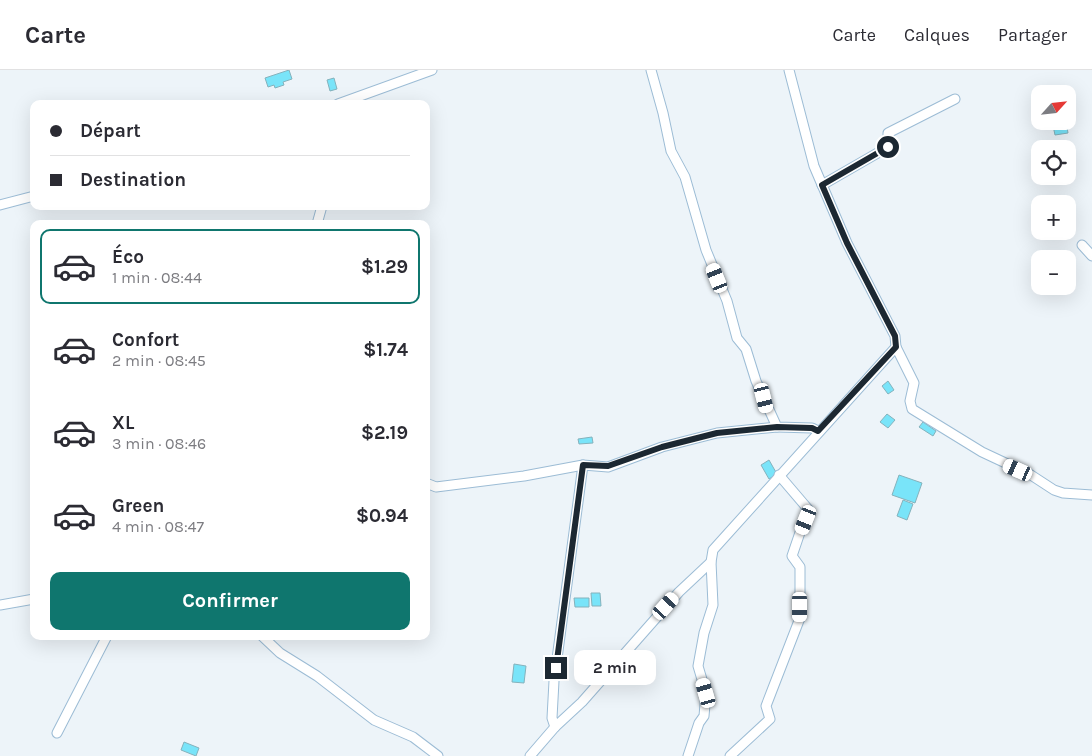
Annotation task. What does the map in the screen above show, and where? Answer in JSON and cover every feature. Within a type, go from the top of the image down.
[{"type":"street","points":[[349,100],[432,70]]},
{"type":"street","points":[[651,70],[671,151],[685,178],[706,250],[727,301],[738,338],[746,349],[756,381],[777,427]]},
{"type":"street","points":[[789,70],[814,166],[847,243],[895,336],[896,347],[914,383],[910,401],[912,409],[982,452],[1031,475],[1054,490],[1063,493],[1092,495]]},
{"type":"street","points":[[822,185],[888,147],[888,133],[955,99]]},
{"type":"street","points":[[0,205],[30,197]]},
{"type":"street","points":[[1082,245],[1092,256]]},
{"type":"street","points":[[688,756],[699,723],[704,716],[706,693],[698,666],[704,633],[713,605],[711,562],[713,550],[818,431],[896,347]]},
{"type":"street","points":[[430,485],[436,487],[524,476],[583,465],[608,466],[662,447],[717,433],[777,427],[812,428],[818,431]]},
{"type":"street","points":[[555,727],[552,718],[554,681],[583,465]]},
{"type":"street","points":[[730,756],[770,719],[766,706],[800,618],[800,567],[792,556],[808,509],[779,476]]},
{"type":"street","points":[[530,756],[555,727],[582,702],[679,592],[711,562]]},
{"type":"street","points":[[0,605],[30,600]]},
{"type":"street","points":[[57,733],[105,640]]},
{"type":"street","points":[[266,640],[280,653],[317,676],[374,720],[413,737],[438,756]]},
{"type":"building","points":[[289,70],[292,79],[283,82],[284,85],[275,88],[274,85],[268,87],[265,78]]},
{"type":"building","points":[[334,78],[337,89],[330,91],[327,80]]},
{"type":"building","points":[[1054,130],[1068,130],[1068,133],[1055,135]]},
{"type":"building","points":[[888,381],[894,390],[888,394],[882,386]]},
{"type":"building","points":[[887,414],[895,420],[888,428],[880,422]]},
{"type":"building","points":[[923,422],[936,431],[933,436],[919,427]]},
{"type":"building","points":[[592,437],[593,443],[579,444],[578,439]]},
{"type":"building","points":[[769,460],[777,474],[769,479],[761,465]]},
{"type":"building","points":[[899,475],[922,483],[915,503],[892,495]]},
{"type":"building","points":[[903,500],[913,504],[907,520],[897,516]]},
{"type":"building","points":[[591,593],[600,593],[601,606],[592,606]]},
{"type":"building","points":[[574,598],[589,598],[589,607],[575,607]]},
{"type":"building","points":[[514,664],[526,666],[524,683],[512,682]]},
{"type":"building","points":[[184,742],[199,748],[196,756],[181,750]]},
{"type":"route","points":[[556,668],[583,465],[608,466],[662,447],[717,433],[777,427],[812,428],[818,431],[896,347],[895,336],[887,324],[847,243],[822,185],[888,147]]}]
